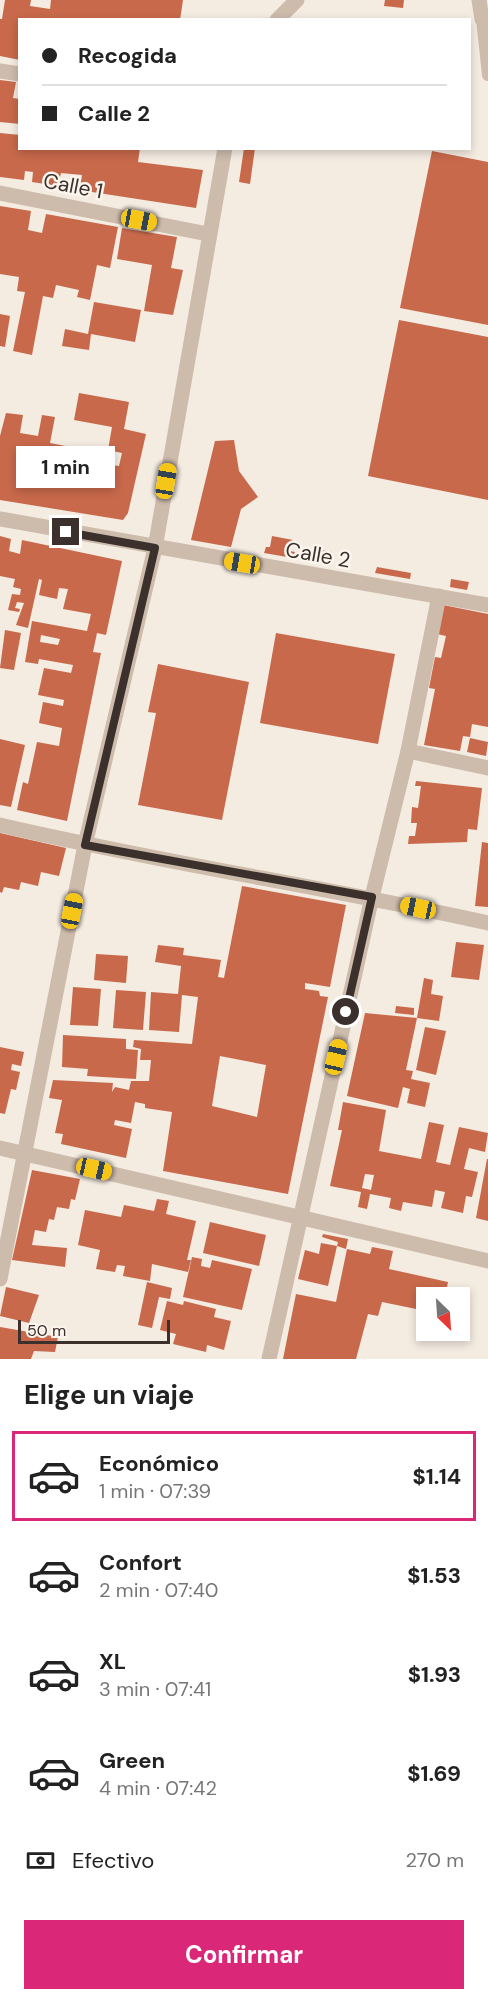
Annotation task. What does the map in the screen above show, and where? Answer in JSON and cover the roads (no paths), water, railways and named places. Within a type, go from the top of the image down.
[{"type":"street","points":[[279,18],[297,0]]},
{"type":"street","points":[[479,0],[482,19]]},
{"type":"street","points":[[0,71],[18,74]]},
{"type":"street","points":[[0,1279],[85,845],[155,548],[208,234],[225,150]]},
{"type":"street","name":"Calle 1","points":[[0,193],[208,234]]},
{"type":"street","name":"Calle 2","points":[[0,519],[488,606]]},
{"type":"street","points":[[269,1359],[372,897],[408,751],[439,596]]},
{"type":"street","points":[[408,751],[488,768]]},
{"type":"street","points":[[0,825],[85,845],[372,897],[488,923]]},
{"type":"street","points":[[0,1148],[488,1262]]},
{"type":"lane","points":[[482,19],[488,75]]}]
